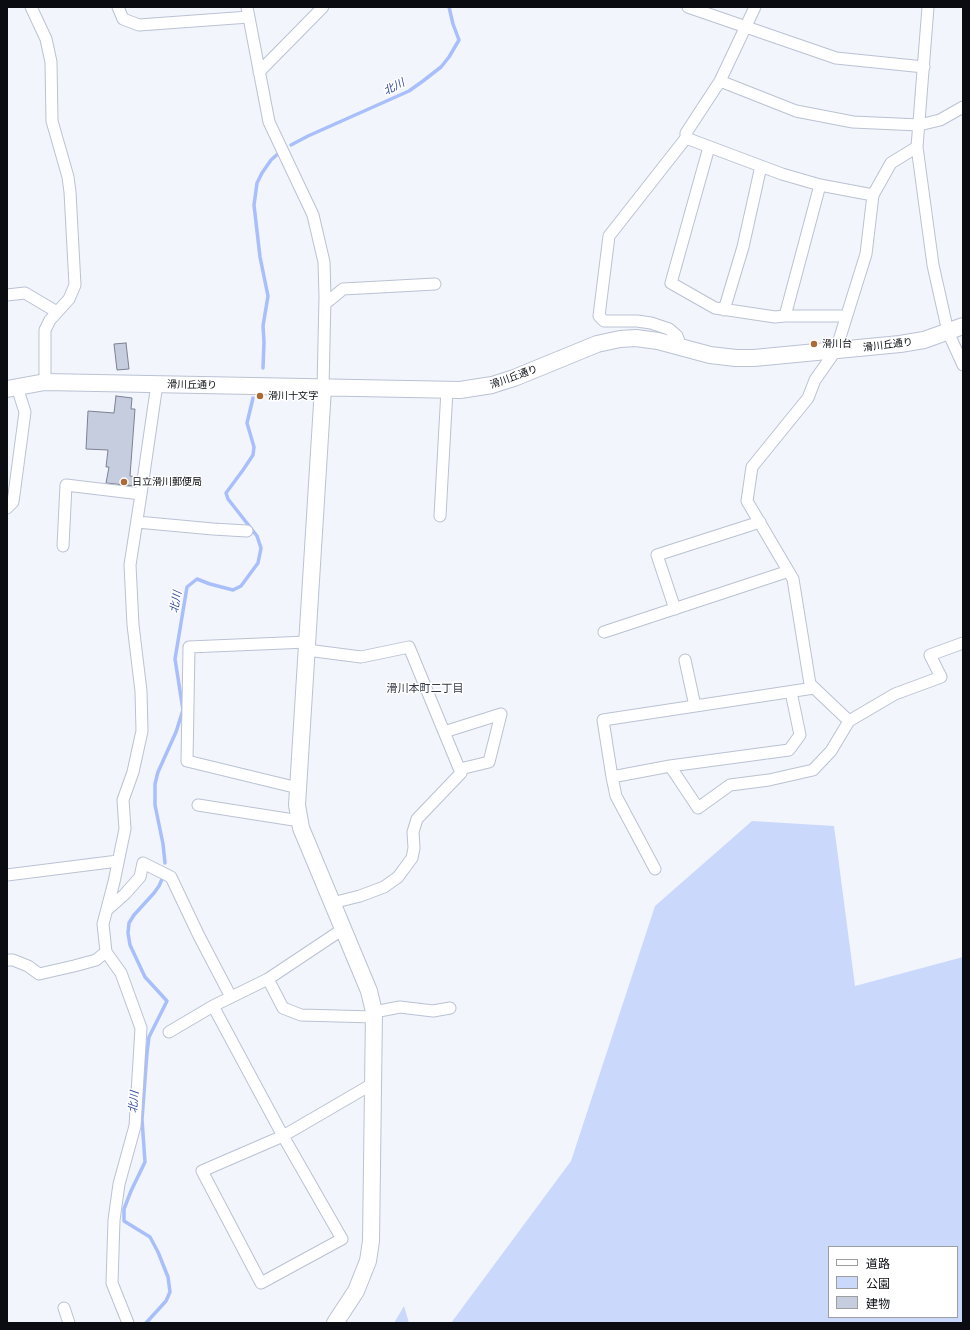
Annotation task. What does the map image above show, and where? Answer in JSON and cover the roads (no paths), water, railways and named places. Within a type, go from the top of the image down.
[{"type":"street","points":[[31,7],[46,39],[51,62],[52,121],[68,177],[75,285],[69,299],[50,320],[45,330],[45,382]]},
{"type":"street","points":[[118,7],[123,19],[139,25],[248,12],[269,122],[313,215],[324,262],[325,304],[323,388],[297,805],[301,828],[369,991],[374,1015],[373,1212],[371,1241],[368,1261],[356,1291],[335,1323]]},
{"type":"street","points":[[259,72],[323,7]]},
{"type":"street","points":[[688,7],[836,58],[924,67]]},
{"type":"street","points":[[681,346],[677,336],[669,329],[651,323],[637,321],[604,322],[600,316],[609,236],[686,138],[686,133],[720,81],[755,7]]},
{"type":"street","points":[[928,7],[918,125],[918,148],[933,265],[956,329],[963,365]]},
{"type":"street","points":[[720,81],[796,111],[853,122],[918,125],[940,120],[963,107]]},
{"type":"street","points":[[686,138],[761,166],[820,185],[873,196]]},
{"type":"street","points":[[710,147],[671,283],[715,308],[724,310],[775,317],[846,316]]},
{"type":"street","points":[[849,720],[810,684],[793,579],[747,501],[752,467],[808,398],[815,380],[836,350],[866,254],[873,196],[891,163],[918,148]]},
{"type":"street","points":[[724,310],[743,247],[761,166]]},
{"type":"street","points":[[785,316],[820,185]]},
{"type":"street","points":[[325,304],[343,289],[435,284]]},
{"type":"street","points":[[7,295],[25,293],[57,312]]},
{"type":"street","name":"滑川丘通り","points":[[12,388],[45,382],[323,388],[472,389],[514,378],[597,344],[620,339],[636,338],[658,341],[710,355],[736,358],[754,358],[900,344],[924,340],[956,329]]},
{"type":"street","points":[[128,1323],[112,1283],[114,1220],[119,1184],[134,1126],[141,1028],[121,972],[106,952],[103,924],[125,829],[123,800],[133,772],[142,731],[141,691],[133,625],[130,564],[142,494],[157,384]]},
{"type":"street","points":[[7,508],[13,502],[25,412],[12,388]]},
{"type":"street","points":[[440,516],[446,390]]},
{"type":"street","points":[[63,546],[66,485],[142,494]]},
{"type":"street","points":[[137,522],[247,531]]},
{"type":"street","points":[[675,609],[657,555],[760,522]]},
{"type":"street","points":[[604,632],[783,573]]},
{"type":"street","points":[[670,766],[698,808],[730,785],[769,780],[813,770],[831,751],[849,720],[895,694],[941,677],[930,655],[963,643]]},
{"type":"street","points":[[298,788],[187,761],[189,647],[307,646],[361,657],[409,647],[461,773],[417,819],[413,832],[414,848],[412,858],[398,877],[384,887],[360,896],[332,903]]},
{"type":"street","points":[[685,660],[695,706]]},
{"type":"street","points":[[655,869],[616,796],[603,720],[814,688]]},
{"type":"street","points":[[612,778],[670,766],[789,750],[800,735],[791,692]]},
{"type":"street","points":[[444,732],[501,714],[489,762],[460,769]]},
{"type":"street","points":[[198,805],[300,821]]},
{"type":"street","points":[[7,875],[118,861]]},
{"type":"street","points":[[107,910],[125,894],[140,877],[143,863],[171,877],[199,936],[231,997]]},
{"type":"street","points":[[169,1032],[213,1006],[268,979],[343,930]]},
{"type":"street","points":[[7,960],[13,960],[28,966],[39,974],[96,960],[106,952]]},
{"type":"street","points":[[268,979],[283,1008],[301,1015],[374,1015],[400,1007],[433,1011],[450,1008]]},
{"type":"street","points":[[213,1006],[283,1136],[342,1239],[261,1283],[202,1171],[283,1136],[374,1083]]},
{"type":"street","points":[[64,1308],[69,1323]]},
{"type":"waterway","name":"北川","points":[[291,145],[409,91],[441,67],[459,40],[449,7]]},
{"type":"waterway","name":"北川","points":[[263,368],[263,326],[268,296],[260,257],[254,205],[257,183],[271,160],[280,152]]},
{"type":"waterway","name":"北川","points":[[165,863],[163,844],[155,805],[155,784],[158,772],[176,732],[183,710],[175,659],[187,587],[197,579],[233,590],[241,586],[258,563],[261,548],[257,536],[228,499],[226,493],[253,455],[254,447],[247,423],[253,398]]},
{"type":"waterway","name":"北川","points":[[146,1323],[166,1301],[170,1292],[168,1277],[150,1237],[124,1221],[124,1209],[145,1162],[142,1119],[149,1037],[167,1001],[145,977],[130,945],[128,933],[129,923],[134,915],[154,893],[163,877]]},
{"type":"place","name":"滑川台","points":[[814,344]]},
{"type":"place","name":"滑川十文字","points":[[260,396]]},
{"type":"place","name":"日立滑川郵便局","points":[[124,482]]},
{"type":"district","name":"滑川本町二丁目","points":[[425,689]]}]
